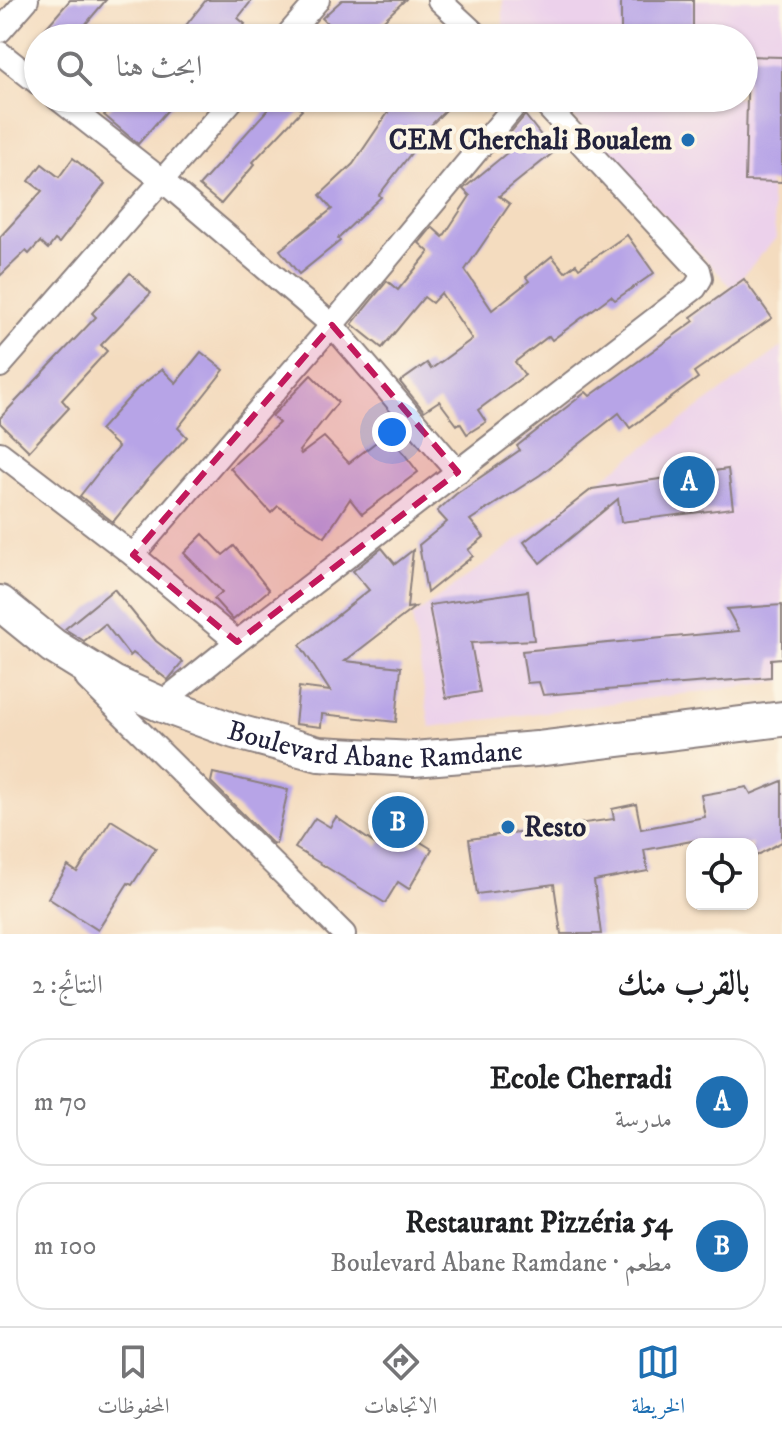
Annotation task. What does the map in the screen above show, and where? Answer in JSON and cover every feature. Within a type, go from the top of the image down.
[{"type":"main road","name":"Boulevard Abane Ramdane","points":[[0,603],[53,646],[113,683],[234,731],[319,754],[413,759],[537,749],[782,719]]},
{"type":"street","points":[[0,31],[27,0]]},
{"type":"street","points":[[297,24],[318,0]]},
{"type":"street","points":[[439,0],[460,9]]},
{"type":"street","points":[[0,53],[24,72]]},
{"type":"street","points":[[75,112],[163,181],[332,325],[458,472]]},
{"type":"street","points":[[0,366],[222,112]]},
{"type":"street","points":[[133,555],[332,325],[509,112]]},
{"type":"street","points":[[160,704],[695,288],[701,278],[699,270],[552,112]]},
{"type":"street","points":[[0,453],[133,555],[237,642]]},
{"type":"street","points":[[53,646],[344,934]]},
{"type":"highlighted area","points":[[332,325],[458,472],[237,642],[133,555]]},
{"type":"shaded area","name":"CEM Cherchali Boualem","points":[[503,0],[782,0],[782,182],[769,182],[776,238],[732,288],[569,112],[758,112],[758,24],[503,24]]},
{"type":"shaded area","points":[[782,347],[782,681],[430,727],[412,617]]},
{"type":"building","points":[[70,0],[106,0],[86,24],[49,24]]},
{"type":"building","points":[[206,0],[252,0],[238,18],[245,24],[187,24]]},
{"type":"building","points":[[342,0],[405,0],[380,24],[328,24],[322,18]]},
{"type":"building","points":[[621,0],[693,0],[693,24],[621,24]]},
{"type":"building","points":[[758,56],[782,57],[782,182],[745,181],[747,112],[758,112]]},
{"type":"building","points":[[107,112],[166,112],[138,144],[104,115]]},
{"type":"building","points":[[265,112],[300,112],[253,162],[255,164],[221,204],[199,186]]},
{"type":"building","points":[[388,112],[444,112],[419,137],[422,139],[379,195],[381,197],[338,238],[340,241],[299,274],[280,250],[332,209],[320,195],[353,164]]},
{"type":"building","points":[[525,115],[554,152],[499,196],[510,204],[465,270],[492,310],[529,281],[526,277],[552,256],[565,272],[576,264],[579,268],[627,235],[654,273],[615,300],[611,296],[552,340],[549,336],[515,362],[525,375],[478,410],[486,422],[467,434],[439,401],[424,411],[400,382],[427,363],[431,369],[472,339],[441,293],[432,303],[424,297],[382,348],[352,324],[387,281],[398,290],[429,252],[419,243],[432,227],[443,237],[470,196],[463,189],[513,148],[505,139]]},
{"type":"building","points":[[73,158],[105,184],[59,243],[55,240],[48,249],[40,242],[0,276],[0,237],[42,191],[29,181],[42,164],[59,177]]},
{"type":"building","points":[[130,273],[151,293],[101,345],[107,351],[62,400],[69,408],[29,451],[0,423],[0,418],[96,317],[92,313]]},
{"type":"building","points":[[744,279],[772,318],[694,372],[698,378],[630,428],[619,413],[540,475],[470,520],[484,537],[468,550],[473,556],[427,593],[419,545],[447,522],[437,511],[456,494],[520,450],[517,446],[586,392],[590,396],[694,321],[691,317]]},
{"type":"building","points":[[201,352],[224,370],[178,428],[187,437],[113,522],[80,496],[118,447],[100,430],[137,389],[162,369],[176,383]]},
{"type":"building","points":[[311,375],[338,402],[299,451],[301,454],[324,437],[349,463],[388,433],[418,472],[362,514],[350,499],[325,537],[278,506],[271,513],[230,468],[279,423],[272,416]]},
{"type":"building","points":[[728,469],[733,508],[621,522],[618,499],[540,563],[524,542],[592,489]]},
{"type":"building","points":[[203,534],[223,555],[234,546],[269,590],[233,620],[214,599],[222,592],[184,553]]},
{"type":"building","points":[[382,548],[395,564],[413,550],[407,608],[415,607],[345,661],[401,667],[396,722],[322,714],[321,727],[295,724],[299,687],[330,691],[300,645],[369,590],[353,571]]},
{"type":"building","points":[[114,589],[156,641],[183,662],[168,680],[133,653],[130,656],[105,624],[84,641],[65,629]]},
{"type":"building","points":[[528,591],[534,640],[471,643],[480,692],[446,698],[429,605]]},
{"type":"building","points":[[782,605],[782,658],[771,659],[771,677],[543,695],[539,682],[527,683],[522,651],[739,631],[727,609]]},
{"type":"building","points":[[213,773],[288,790],[276,844],[211,782]]},
{"type":"building","points":[[782,781],[782,842],[758,855],[758,838],[686,838],[686,842],[644,850],[648,871],[594,881],[601,934],[561,934],[554,884],[477,894],[469,839],[614,819],[612,809],[636,804],[641,829],[705,817],[701,795],[747,787],[751,794]]},
{"type":"building","points":[[336,817],[378,846],[391,824],[432,849],[409,889],[398,882],[385,903],[295,848],[315,818],[330,827]]},
{"type":"building","points":[[111,820],[156,848],[132,885],[128,883],[98,930],[48,898],[68,866],[77,872]]},
{"type":"place","name":"CEM Cherchali Boualem","points":[[688,140]]},
{"type":"place","name":"Ecole Cherradi","points":[[689,482]]},
{"type":"place","name":"Restaurant Pizzéria 54","points":[[398,822]]},
{"type":"place","name":"Resto","points":[[508,827]]}]
